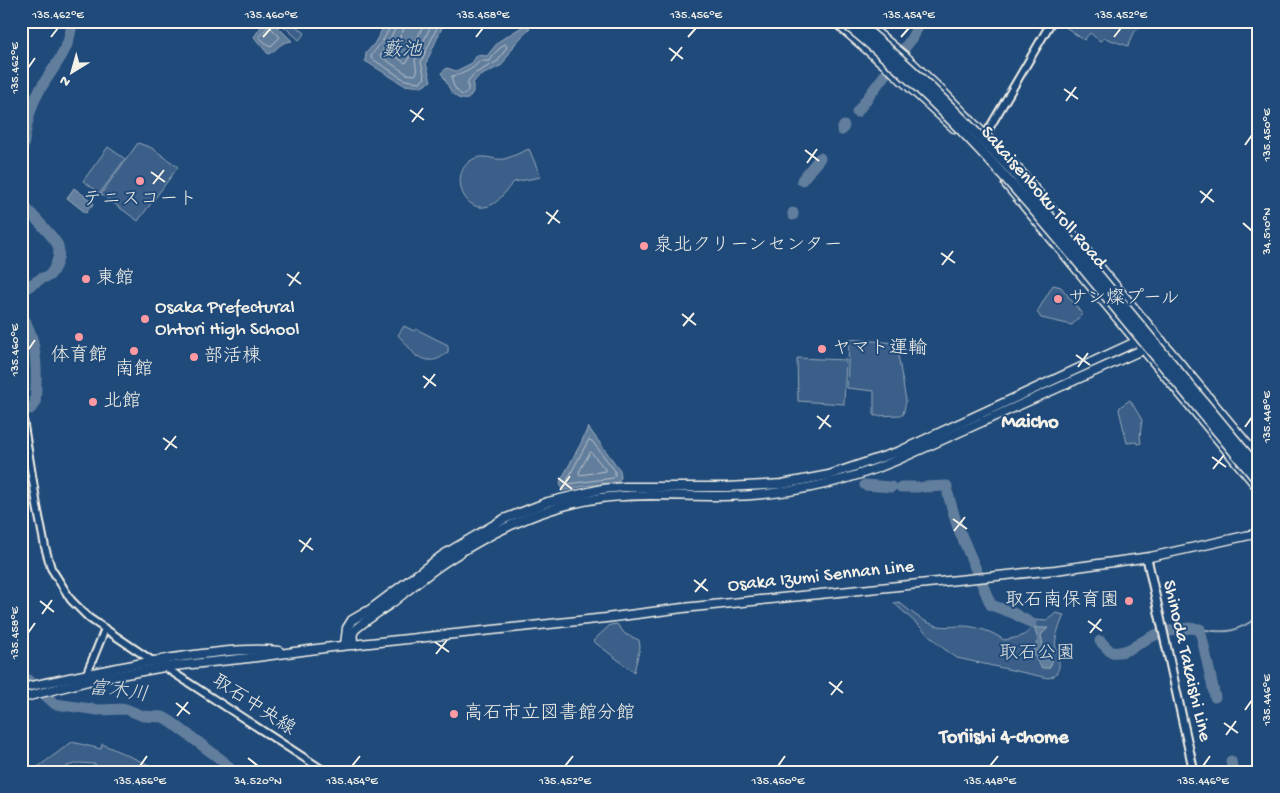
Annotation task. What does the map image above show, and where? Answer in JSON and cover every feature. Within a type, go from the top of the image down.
[{"type":"highway","name":"Sakaisenboku Toll Road","points":[[842,21],[922,90],[987,156],[1064,245],[1259,482]]},
{"type":"highway","name":"Sakaisenboku Toll Road","points":[[855,21],[927,84],[1007,166],[1070,239],[1259,469]]},
{"type":"main road","points":[[834,21],[935,110],[973,148],[1001,179],[1259,489]]},
{"type":"main road","points":[[863,21],[906,57],[986,136],[1036,190],[1259,458]]},
{"type":"main road","points":[[345,646],[347,628],[352,620],[371,609],[443,555],[504,520],[548,502],[602,489],[782,484],[829,476],[900,451],[1155,333]]},
{"type":"main road","points":[[354,645],[352,637],[358,626],[447,561],[509,525],[543,512],[601,498],[633,496],[752,496],[807,488],[847,479],[867,473],[902,458],[1162,342]]},
{"type":"main road","name":"Osaka Izumi Sennan Line","points":[[21,688],[164,667],[345,646],[683,608],[1056,570],[1147,558],[1259,533]]},
{"type":"main road","name":"Shinoda Takaishi Line","points":[[1147,558],[1148,570],[1194,772]]},
{"type":"main road","name":"Osaka Izumi Sennan Line","points":[[21,698],[88,677],[154,661],[220,652],[267,650],[291,653]]},
{"type":"street","points":[[973,148],[986,136],[1052,21]]},
{"type":"street","name":"取石中央線","points":[[21,406],[45,547],[51,568],[72,600],[89,618],[105,629],[326,772]]},
{"type":"street","points":[[88,677],[105,629]]},
{"type":"green space","points":[[278,21],[299,21],[301,22],[297,27],[305,33],[299,40]]},
{"type":"green space","points":[[1063,21],[1153,21],[1135,31],[1128,46],[1105,38],[1100,41],[1090,33],[1084,40],[1061,24]]},
{"type":"green space","name":"テニスコート","points":[[138,143],[152,148],[178,167],[138,221],[101,194]]},
{"type":"green space","points":[[108,147],[125,159],[100,193],[83,181]]},
{"type":"green space","points":[[529,149],[541,177],[514,182],[493,204],[483,207],[475,206],[468,201],[460,186],[464,168],[470,161],[480,157],[504,159]]},
{"type":"green space","name":"サン燦プール","points":[[1053,285],[1061,287],[1082,314],[1072,325],[1041,318],[1037,312]]},
{"type":"green space","points":[[404,326],[414,331],[416,329],[448,345],[448,352],[434,360],[417,357],[398,335]]},
{"type":"green space","points":[[849,339],[896,343],[906,401],[903,415],[874,416],[874,391],[847,388]]},
{"type":"green space","points":[[797,358],[846,360],[844,404],[798,401]]},
{"type":"green space","points":[[1130,400],[1142,420],[1141,443],[1137,444],[1136,442],[1127,443],[1119,410],[1120,407]]},
{"type":"green space","name":"取石公園","points":[[899,602],[925,621],[935,625],[979,628],[1004,640],[1023,635],[1029,630],[1035,620],[1046,621],[1056,613],[1064,615],[1056,638],[1059,667],[1054,676],[1048,678],[957,658],[943,648],[894,603]]},
{"type":"green space","points":[[617,624],[625,634],[639,640],[640,647],[634,672],[593,641],[610,625]]},
{"type":"green space","points":[[72,742],[101,749],[102,744],[147,764],[157,772],[99,772],[95,764],[79,763],[67,766],[66,772],[31,772]]},
{"type":"water","points":[[265,21],[272,21],[292,41],[283,43],[268,54],[254,37]]},
{"type":"water","name":"藪池","points":[[387,21],[445,21],[426,63],[431,81],[422,87],[404,85],[365,61],[366,53],[374,44]]},
{"type":"water","points":[[525,25],[530,28],[515,44],[502,65],[478,77],[473,83],[473,92],[468,99],[458,98],[454,95],[441,73],[447,68],[456,71],[472,63],[477,55],[487,56],[499,41]]},
{"type":"water","points":[[74,188],[94,203],[86,213],[67,198]]},
{"type":"water","points":[[588,427],[620,470],[621,478],[616,483],[585,486],[562,491],[560,482]]},
{"type":"water","points":[[1034,626],[1048,628],[1041,635],[1043,645],[1048,647],[1051,655],[1049,668],[1042,668],[1035,657],[1034,651],[1038,640]]},
{"type":"waterway","name":"富木川","points":[[21,157],[30,111],[41,87],[59,61],[68,43],[72,21]]},
{"type":"waterway","points":[[857,112],[910,41],[921,21]]},
{"type":"waterway","points":[[842,130],[844,126]]},
{"type":"waterway","points":[[802,180],[820,158]]},
{"type":"waterway","name":"富木川","points":[[21,202],[56,242],[59,250],[57,262],[49,276],[42,278],[21,291]]},
{"type":"waterway","name":"富木川","points":[[21,314],[31,333],[35,353],[36,374],[35,404],[30,409],[21,408]]},
{"type":"waterway","points":[[865,485],[891,487]]},
{"type":"waterway","points":[[924,487],[947,486],[947,489]]},
{"type":"waterway","points":[[901,487],[918,487]]},
{"type":"waterway","points":[[948,494],[957,525],[991,605],[1013,613],[1031,623]]},
{"type":"waterway","points":[[1200,629],[1218,631],[1237,629],[1259,617]]},
{"type":"waterway","points":[[1169,631],[1190,628],[1200,629],[1215,697]]},
{"type":"waterway","points":[[1100,641],[1111,652],[1118,652],[1130,649],[1158,634]]},
{"type":"waterway","name":"富木川","points":[[21,674],[55,704],[98,710],[126,709],[143,716],[163,717],[223,761],[233,772]]},
{"type":"waterway","points":[[1231,761],[1233,772]]},
{"type":"place","name":"テニスコート","points":[[140,181]]},
{"type":"place","name":"泉北クリーンセンター","points":[[644,246]]},
{"type":"place","name":"東館","points":[[86,279]]},
{"type":"place","name":"サン燦プール","points":[[1058,299]]},
{"type":"place","name":"Osaka Prefectural Ohtori High School","points":[[145,319]]},
{"type":"place","name":"体育館","points":[[79,337]]},
{"type":"place","name":"ヤマト運輸","points":[[822,349]]},
{"type":"place","name":"南館","points":[[134,351]]},
{"type":"place","name":"部活棟","points":[[194,357]]},
{"type":"place","name":"北館","points":[[93,402]]},
{"type":"place","name":"取石南保育園","points":[[1129,601]]},
{"type":"place","name":"高石市立図書館分館","points":[[454,714]]},
{"type":"district","name":"Maicho","points":[[1030,423]]},
{"type":"district","name":"Toriishi 4-chome","points":[[1004,738]]}]
